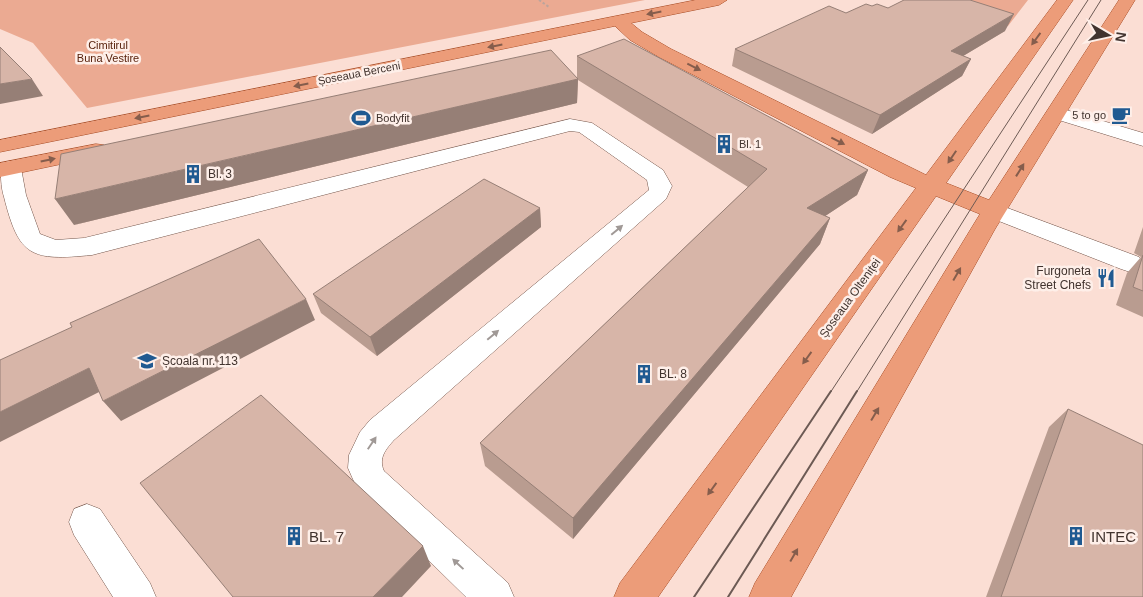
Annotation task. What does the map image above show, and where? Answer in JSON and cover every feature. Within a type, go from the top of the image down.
[{"type":"main road","name":"Șoseaua Berceni","points":[[3,161],[618,20],[719,0]]},
{"type":"main road","name":"Șoseaua Olteniței","points":[[634,597],[1065,0]]},
{"type":"main road","points":[[769,597],[994,211],[1127,0]]},
{"type":"main road","points":[[618,20],[636,36],[665,53],[931,186],[994,211]]},
{"type":"main road","points":[[611,41],[636,36]]},
{"type":"main road","points":[[3,161],[116,146]]},
{"type":"lane","points":[[1056,113],[1143,140]]},
{"type":"lane","points":[[3,161],[26,232],[31,240],[41,246],[56,248],[92,246],[570,125],[585,127],[655,176],[660,182],[661,190],[658,194],[382,430],[371,442],[364,458],[363,465],[372,482],[494,597]]},
{"type":"lane","points":[[994,211],[1130,263]]},
{"type":"lane","points":[[87,522],[136,597]]},
{"type":"green space","name":"Cimitirul Buna Vestire","points":[[0,0],[645,0],[87,108],[33,43],[0,29]]},
{"type":"green space","points":[[928,0],[1028,0],[1008,26],[1003,27]]},
{"type":"building","points":[[904,0],[970,0],[1014,14],[951,51],[971,59],[880,115],[735,49],[829,6],[846,13],[866,4],[872,6],[877,4],[888,8]]},
{"type":"building","points":[[624,39],[868,170],[807,208],[830,218],[573,518],[480,443],[767,169],[577,56]]},
{"type":"building","points":[[0,47],[32,79],[0,84]]},
{"type":"building","points":[[551,50],[578,79],[55,199],[61,154]]},
{"type":"building","points":[[484,179],[540,208],[370,337],[313,294]]},
{"type":"building","points":[[259,239],[306,299],[103,401],[89,368],[0,412],[0,360],[72,327],[70,323]]},
{"type":"building","points":[[1143,255],[1143,291],[1133,287]]},
{"type":"building","name":"BL. 7","points":[[261,395],[423,546],[373,597],[233,597],[140,483]]},
{"type":"building","name":"INTEC","points":[[1068,409],[1143,445],[1143,597],[1001,597]]},
{"type":"tram line","points":[[830,393],[1088,0]]},
{"type":"tram line","points":[[856,393],[1101,0]]},
{"type":"tram line","points":[[694,597],[831,391]]},
{"type":"tram line","points":[[728,597],[857,391]]},
{"type":"place","name":"5 to go","points":[[1121,115]]},
{"type":"place","name":"Bodyfit","points":[[361,118]]},
{"type":"place","name":"Bl. 1","points":[[724,144]]},
{"type":"place","name":"Bl. 3","points":[[193,174]]},
{"type":"place","name":"Furgoneta Street Chefs","points":[[1106,278]]},
{"type":"place","name":"Școala nr. 113","points":[[147,361]]},
{"type":"place","name":"BL. 8","points":[[644,374]]},
{"type":"place","name":"BL. 7","points":[[294,536]]},
{"type":"place","name":"INTEC","points":[[1076,536]]}]
